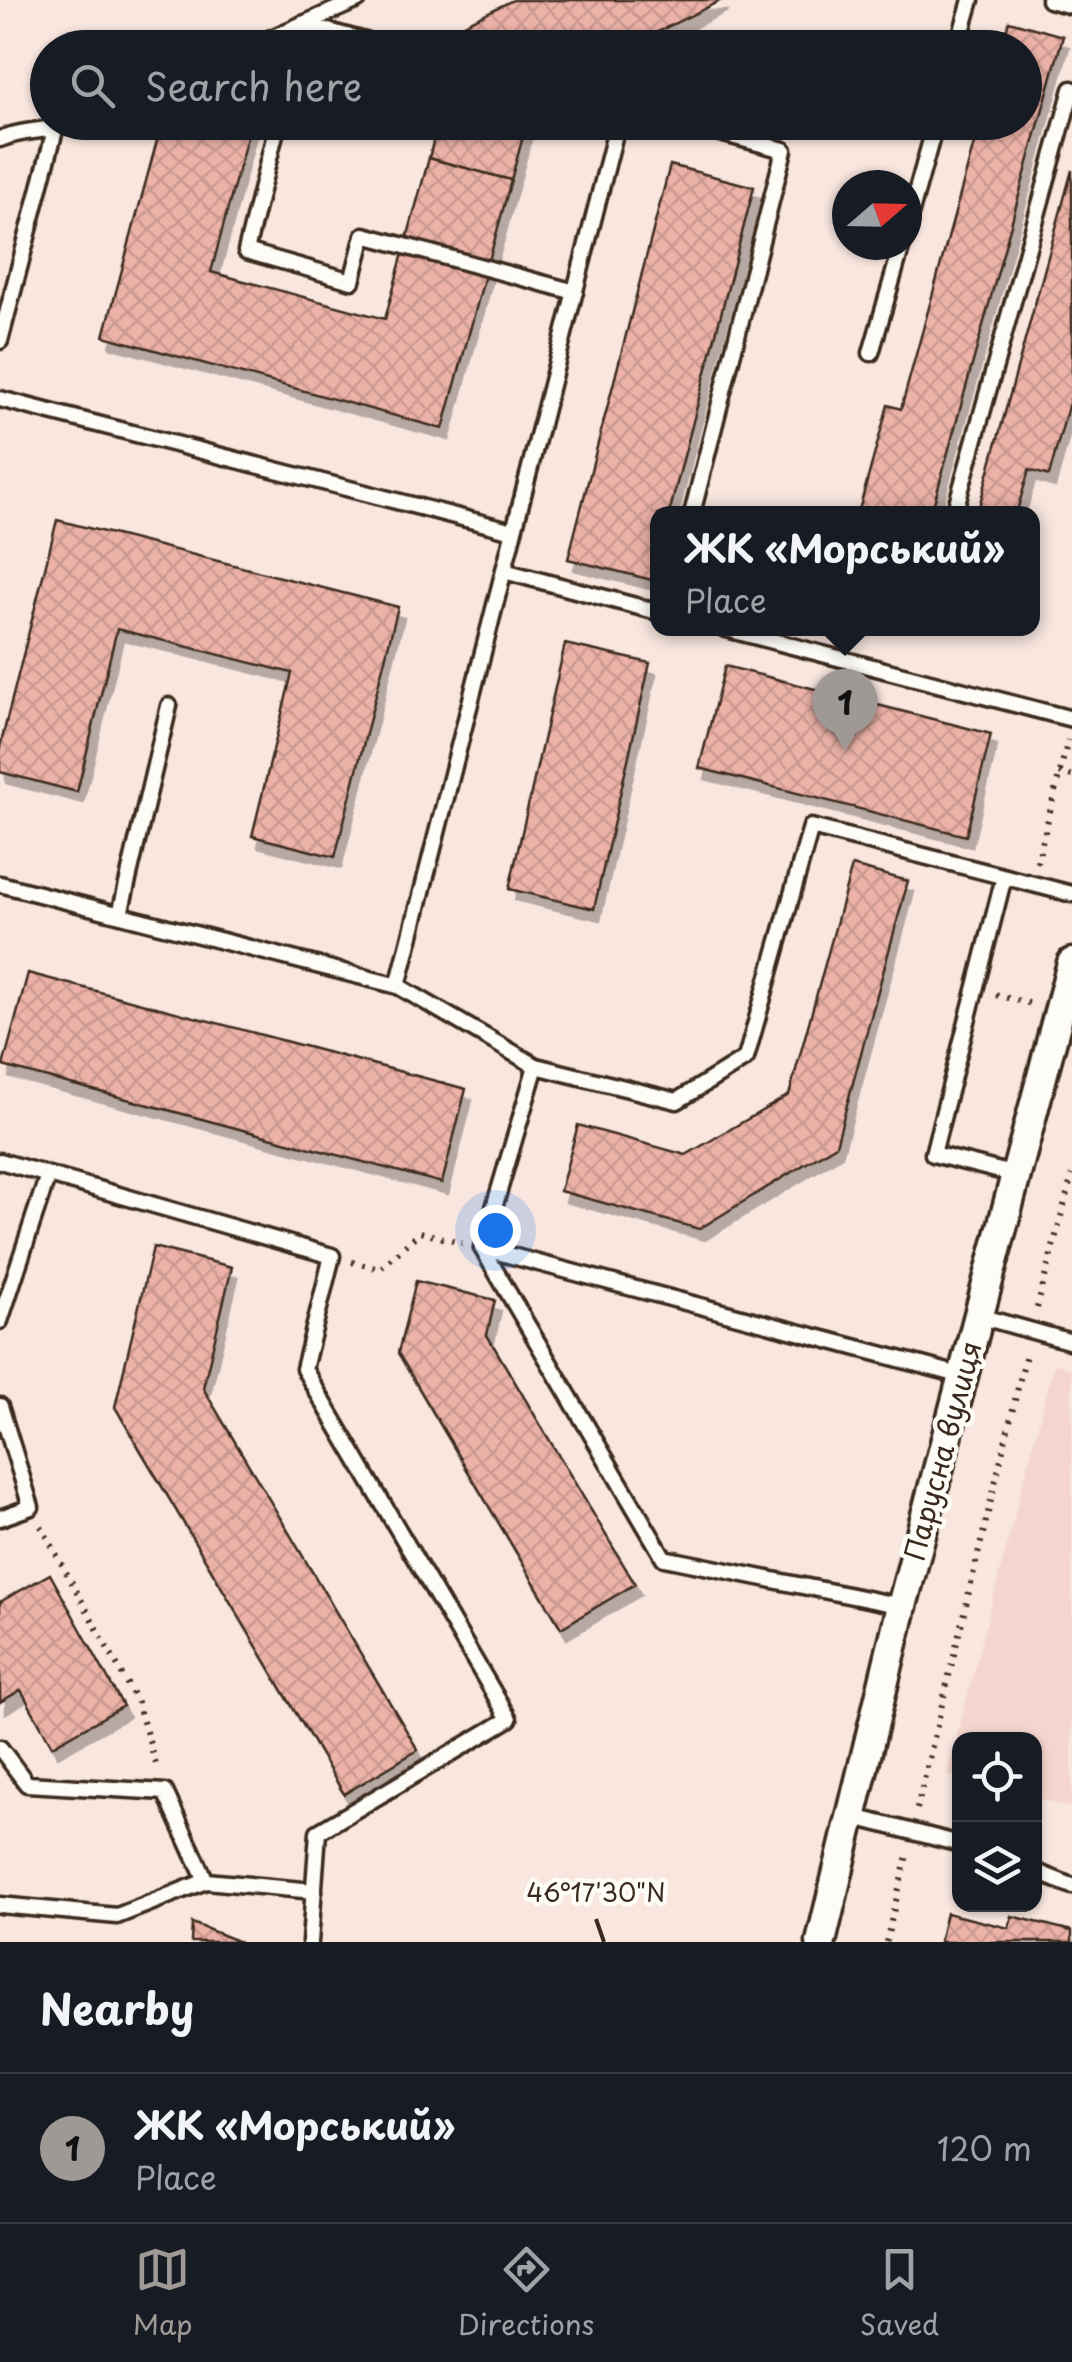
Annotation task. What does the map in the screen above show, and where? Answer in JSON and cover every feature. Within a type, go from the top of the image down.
[{"type":"street","name":"Парусна вулиця","points":[[821,1942],[902,1606],[1072,963]]},
{"type":"lane","points":[[288,30],[358,0]]},
{"type":"lane","points":[[963,30],[971,0]]},
{"type":"lane","points":[[1050,0],[1072,6]]},
{"type":"lane","points":[[300,30],[302,24]]},
{"type":"lane","points":[[302,24],[324,30]]},
{"type":"lane","points":[[956,506],[1072,89]]},
{"type":"lane","points":[[0,139],[30,131]]},
{"type":"lane","points":[[0,341],[52,140]]},
{"type":"lane","points":[[274,140],[246,251],[352,281],[364,235],[575,292]]},
{"type":"lane","points":[[398,986],[613,140]]},
{"type":"lane","points":[[694,506],[784,150],[746,140]]},
{"type":"lane","points":[[922,172],[931,140]]},
{"type":"lane","points":[[871,353],[898,260]]},
{"type":"lane","points":[[0,400],[514,531]]},
{"type":"lane","points":[[504,572],[650,610]]},
{"type":"lane","points":[[752,636],[1072,722]]},
{"type":"lane","points":[[120,914],[169,706]]},
{"type":"lane","points":[[0,884],[398,986],[536,1066],[677,1101],[746,1058],[811,828],[1072,894]]},
{"type":"lane","points":[[1004,877],[933,1154],[1016,1175]]},
{"type":"lane","points":[[536,1066],[482,1248],[664,1558],[902,1606]]},
{"type":"lane","points":[[0,1161],[332,1256],[304,1369],[508,1719],[318,1832],[310,1942]]},
{"type":"lane","points":[[0,1320],[48,1175]]},
{"type":"lane","points":[[482,1248],[963,1376]]},
{"type":"lane","points":[[979,1316],[1072,1342]]},
{"type":"lane","points":[[0,1406],[31,1507],[0,1518]]},
{"type":"lane","points":[[0,1748],[26,1784],[165,1792],[206,1881]]},
{"type":"lane","points":[[851,1816],[952,1842]]},
{"type":"lane","points":[[1042,1874],[1072,1886]]},
{"type":"lane","points":[[0,1905],[118,1916],[206,1881],[314,1891]]},
{"type":"path","points":[[1032,884],[1072,722]]},
{"type":"path","points":[[1059,773],[1072,776]]},
{"type":"path","points":[[975,989],[1059,1012]]},
{"type":"path","points":[[886,1942],[1031,1330],[1072,1175]]},
{"type":"path","points":[[332,1256],[380,1269],[420,1232],[482,1248]]},
{"type":"path","points":[[31,1507],[137,1702],[165,1792]]},
{"type":"shaded area","points":[[1054,1364],[1072,1369],[1072,1808],[1042,1800],[1042,1732],[958,1732]]},
{"type":"building","points":[[513,0],[722,0],[661,30],[462,30],[464,24]]},
{"type":"building","points":[[1009,21],[1041,30],[1006,30]]},
{"type":"building","points":[[1042,30],[1063,36],[1042,112]]},
{"type":"building","points":[[157,140],[246,140],[211,272],[385,319],[429,158],[511,180],[443,429],[104,336]]},
{"type":"building","points":[[434,140],[522,140],[511,180],[429,158]]},
{"type":"building","points":[[975,140],[1034,140],[933,506],[860,506],[888,405],[901,409]]},
{"type":"building","points":[[670,165],[754,187],[671,506],[650,506],[650,580],[568,559]]},
{"type":"building","points":[[1072,170],[1072,392],[1049,476],[1029,470],[1018,506],[979,506]]},
{"type":"building","points":[[57,520],[398,607],[335,857],[252,836],[292,673],[117,629],[77,792],[0,772],[0,747]]},
{"type":"building","points":[[565,644],[650,663],[594,909],[509,889]]},
{"type":"building","points":[[725,666],[991,734],[966,836],[699,768]]},
{"type":"building","points":[[852,866],[908,881],[836,1145],[699,1229],[560,1191],[578,1125],[686,1155],[789,1095]]},
{"type":"building","points":[[28,973],[466,1089],[442,1183],[3,1066]]},
{"type":"building","points":[[153,1247],[232,1267],[203,1388],[418,1750],[344,1794],[115,1407]]},
{"type":"building","points":[[416,1281],[495,1300],[487,1335],[635,1584],[561,1628],[398,1353]]},
{"type":"building","points":[[50,1574],[123,1706],[52,1746],[21,1690],[0,1702],[0,1602]]},
{"type":"building","points":[[946,1913],[1009,1928],[1012,1916],[1072,1931],[1072,1942],[939,1942]]},
{"type":"building","points":[[192,1923],[240,1942],[191,1942]]},
{"type":"place","name":"ЖК «Морський»","points":[[845,751]]}]
